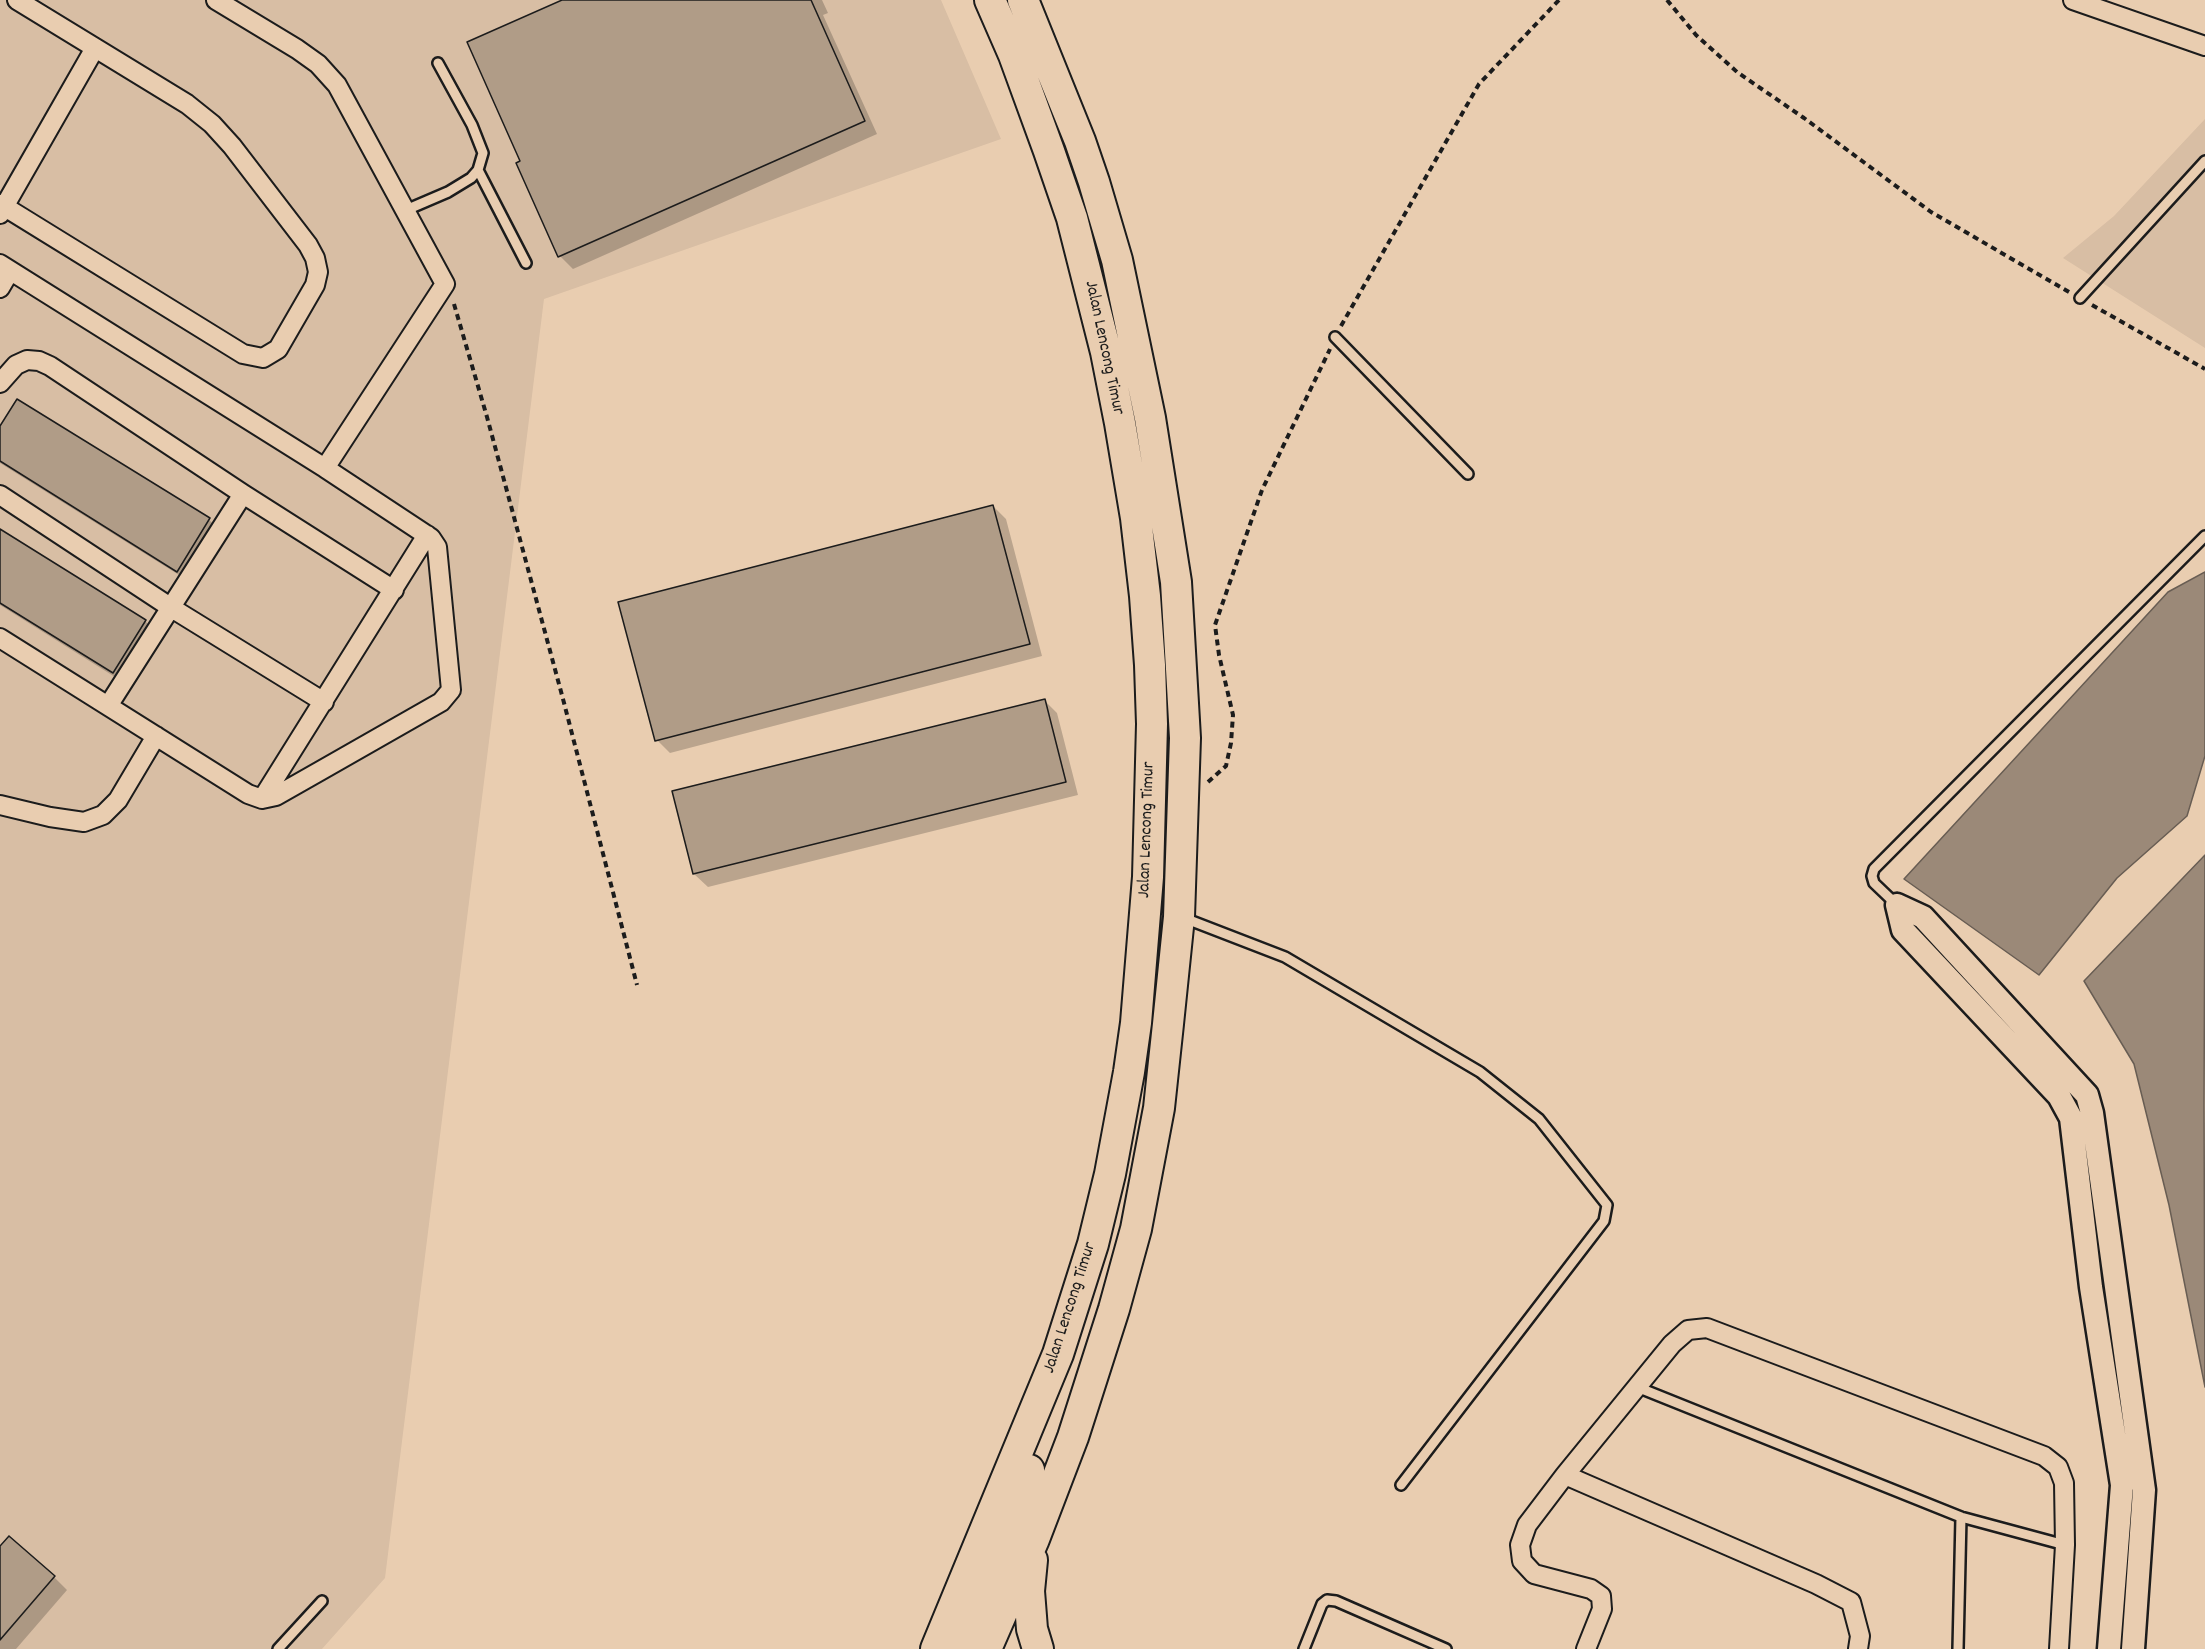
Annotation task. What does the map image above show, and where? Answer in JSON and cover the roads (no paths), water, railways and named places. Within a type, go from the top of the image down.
[{"type":"highway","name":"Jalan Lencong Timur","points":[[936,1649],[1058,1354],[1093,1244],[1110,1174],[1134,1033],[1148,877],[1152,724],[1150,665],[1136,518],[1120,423],[1101,329],[1072,218],[1050,150],[1014,55],[990,0]]},
{"type":"highway","name":"Jalan Lencong Timur","points":[[986,1649],[1034,1539],[1073,1437],[1114,1309],[1136,1229],[1159,1108],[1179,916],[1184,805],[1185,738],[1176,582],[1136,344],[1117,260],[1095,182],[1061,90],[1023,0]]},
{"type":"highway","points":[[963,1649],[1011,1526],[1033,1458],[1058,1354]]},
{"type":"highway","points":[[1034,1539],[1029,1591],[1032,1629],[1038,1649]]},
{"type":"street","points":[[17,0],[187,104],[212,124],[232,146],[308,245],[315,258],[318,272],[315,285],[278,349],[263,358],[243,354],[1,208],[95,48]]},
{"type":"street","points":[[216,0],[297,49],[328,74],[337,86],[445,284],[325,468]]},
{"type":"street","points":[[2073,0],[2205,46]]},
{"type":"street","points":[[0,288],[5,268],[325,468],[434,541],[437,547],[451,685],[449,694],[441,702],[286,791],[262,799],[248,794],[0,638]]},
{"type":"street","points":[[0,383],[16,365],[27,360],[39,361],[50,366],[243,494],[394,590]]},
{"type":"street","points":[[108,706],[243,494]]},
{"type":"street","points":[[0,495],[170,607],[324,702]]},
{"type":"street","points":[[262,799],[427,536]]},
{"type":"street","points":[[0,805],[50,817],[84,822],[103,815],[118,800],[156,736]]},
{"type":"street","points":[[1897,905],[1903,930],[2059,1096],[2071,1118],[2091,1287],[2122,1485],[2109,1649]]},
{"type":"street","points":[[1897,905],[1923,917],[2086,1095],[2092,1113],[2144,1490],[2133,1649]]},
{"type":"street","points":[[1586,1649],[1602,1609],[1601,1596],[1591,1589],[1534,1574],[1522,1561],[1520,1545],[1527,1525],[1565,1474],[1672,1344],[1688,1330],[1707,1328],[2044,1456],[2058,1467],[2064,1483],[2065,1648]]},
{"type":"street","points":[[1565,1474],[1816,1584],[1851,1602],[1860,1636],[1858,1649]]},
{"type":"lane","points":[[406,210],[447,192],[471,178],[478,170],[483,153],[472,125],[438,63]]},
{"type":"lane","points":[[2080,298],[2205,161]]},
{"type":"lane","points":[[478,170],[526,263]]},
{"type":"lane","points":[[1335,337],[1468,474]]},
{"type":"lane","points":[[1897,905],[1874,883],[1872,876],[1874,868],[2205,536]]},
{"type":"lane","points":[[1179,916],[1285,957],[1480,1072],[1539,1119],[1607,1205],[1604,1221],[1401,1485]]},
{"type":"lane","points":[[1637,1387],[1961,1517],[2065,1545]]},
{"type":"lane","points":[[1958,1649],[1961,1517]]},
{"type":"lane","points":[[1304,1649],[1322,1604],[1327,1600],[1336,1600],[1446,1649]]},
{"type":"lane","points":[[278,1649],[322,1601]]}]
